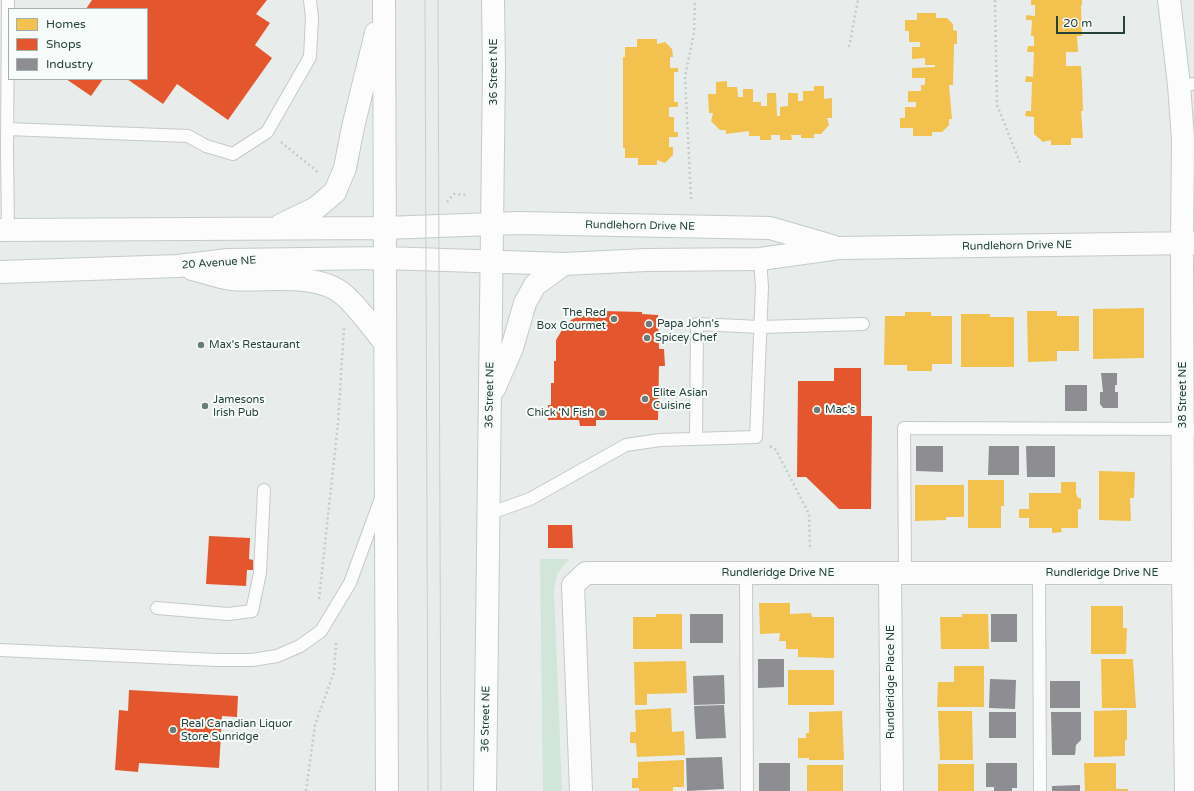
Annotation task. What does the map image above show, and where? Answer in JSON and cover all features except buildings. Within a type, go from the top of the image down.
[{"type":"street","points":[[384,0],[388,791]]},
{"type":"street","points":[[273,228],[316,208],[335,192],[345,168],[353,127],[384,0]]},
{"type":"street","name":"36 Street NE","points":[[485,791],[494,67],[493,0]]},
{"type":"street","name":"38 Street NE","points":[[1169,0],[1187,85],[1183,139],[1188,244],[1189,428],[1186,791]]},
{"type":"street","name":"Rundlehorn Drive NE","points":[[385,228],[492,224],[770,228],[839,248]]},
{"type":"street","points":[[4,230],[385,228]]},
{"type":"street","name":"Rundlehorn Drive NE","points":[[439,260],[492,263],[564,264],[646,260],[760,259],[839,248],[1188,244]]},
{"type":"street","name":"20 Avenue NE","points":[[0,272],[178,266],[228,260],[385,258],[439,260]]},
{"type":"street","points":[[490,397],[512,348],[525,303],[535,285],[564,264]]},
{"type":"street","points":[[178,266],[230,279],[306,280],[328,286],[343,294],[385,343]]},
{"type":"street","name":"Rundleridge Place NE","points":[[892,791],[898,573]]},
{"type":"street","name":"Rundleridge Drive NE","points":[[581,791],[572,585],[586,574],[1189,573]]},
{"type":"lane","points":[[4,230],[7,129],[8,0]]},
{"type":"lane","points":[[7,129],[188,136],[206,146],[233,154],[267,132],[310,57],[312,18],[310,0]]},
{"type":"lane","points":[[488,514],[530,499],[626,445],[660,440],[756,437],[760,327],[760,259]]},
{"type":"lane","points":[[696,439],[697,324],[760,327],[863,324]]},
{"type":"lane","points":[[898,573],[904,428],[1189,428]]},
{"type":"lane","points":[[0,650],[217,660],[252,660],[277,656],[300,646],[321,631],[327,623],[350,583],[386,485]]},
{"type":"lane","points":[[156,608],[228,614],[252,611],[260,574],[264,490]]},
{"type":"lane","points":[[746,573],[747,791]]},
{"type":"lane","points":[[1039,573],[1040,791]]},
{"type":"path","points":[[691,199],[685,76],[694,33],[695,0]]},
{"type":"path","points":[[849,47],[858,0]]},
{"type":"path","points":[[995,0],[997,106],[1021,165]]},
{"type":"path","points":[[294,151],[324,176]]},
{"type":"path","points":[[447,202],[454,194],[468,196]]},
{"type":"path","points":[[306,791],[315,725],[334,672],[336,640],[327,623],[320,614],[319,597],[342,377],[343,322]]},
{"type":"path","points":[[756,437],[776,450],[809,514],[810,573]]},
{"type":"green space","points":[[540,559],[569,559],[557,574],[554,590],[562,791],[543,791]]},
{"type":"tram line","points":[[425,0],[428,791]]},
{"type":"tram line","points":[[438,0],[441,791]]},
{"type":"place","name":"The Red Box Gourmet","points":[[614,319]]},
{"type":"place","name":"Papa John's","points":[[649,324]]},
{"type":"place","name":"Spicey Chef","points":[[647,338]]},
{"type":"place","name":"Max's Restaurant","points":[[201,345]]},
{"type":"place","name":"Elite Asian Cuisine","points":[[645,399]]},
{"type":"place","name":"Jamesons Irish Pub","points":[[205,406]]},
{"type":"place","name":"Mac's","points":[[817,410]]},
{"type":"place","name":"Chick 'N Fish","points":[[602,413]]},
{"type":"place","name":"Real Canadian Liquor Store Sunridge","points":[[173,730]]}]
